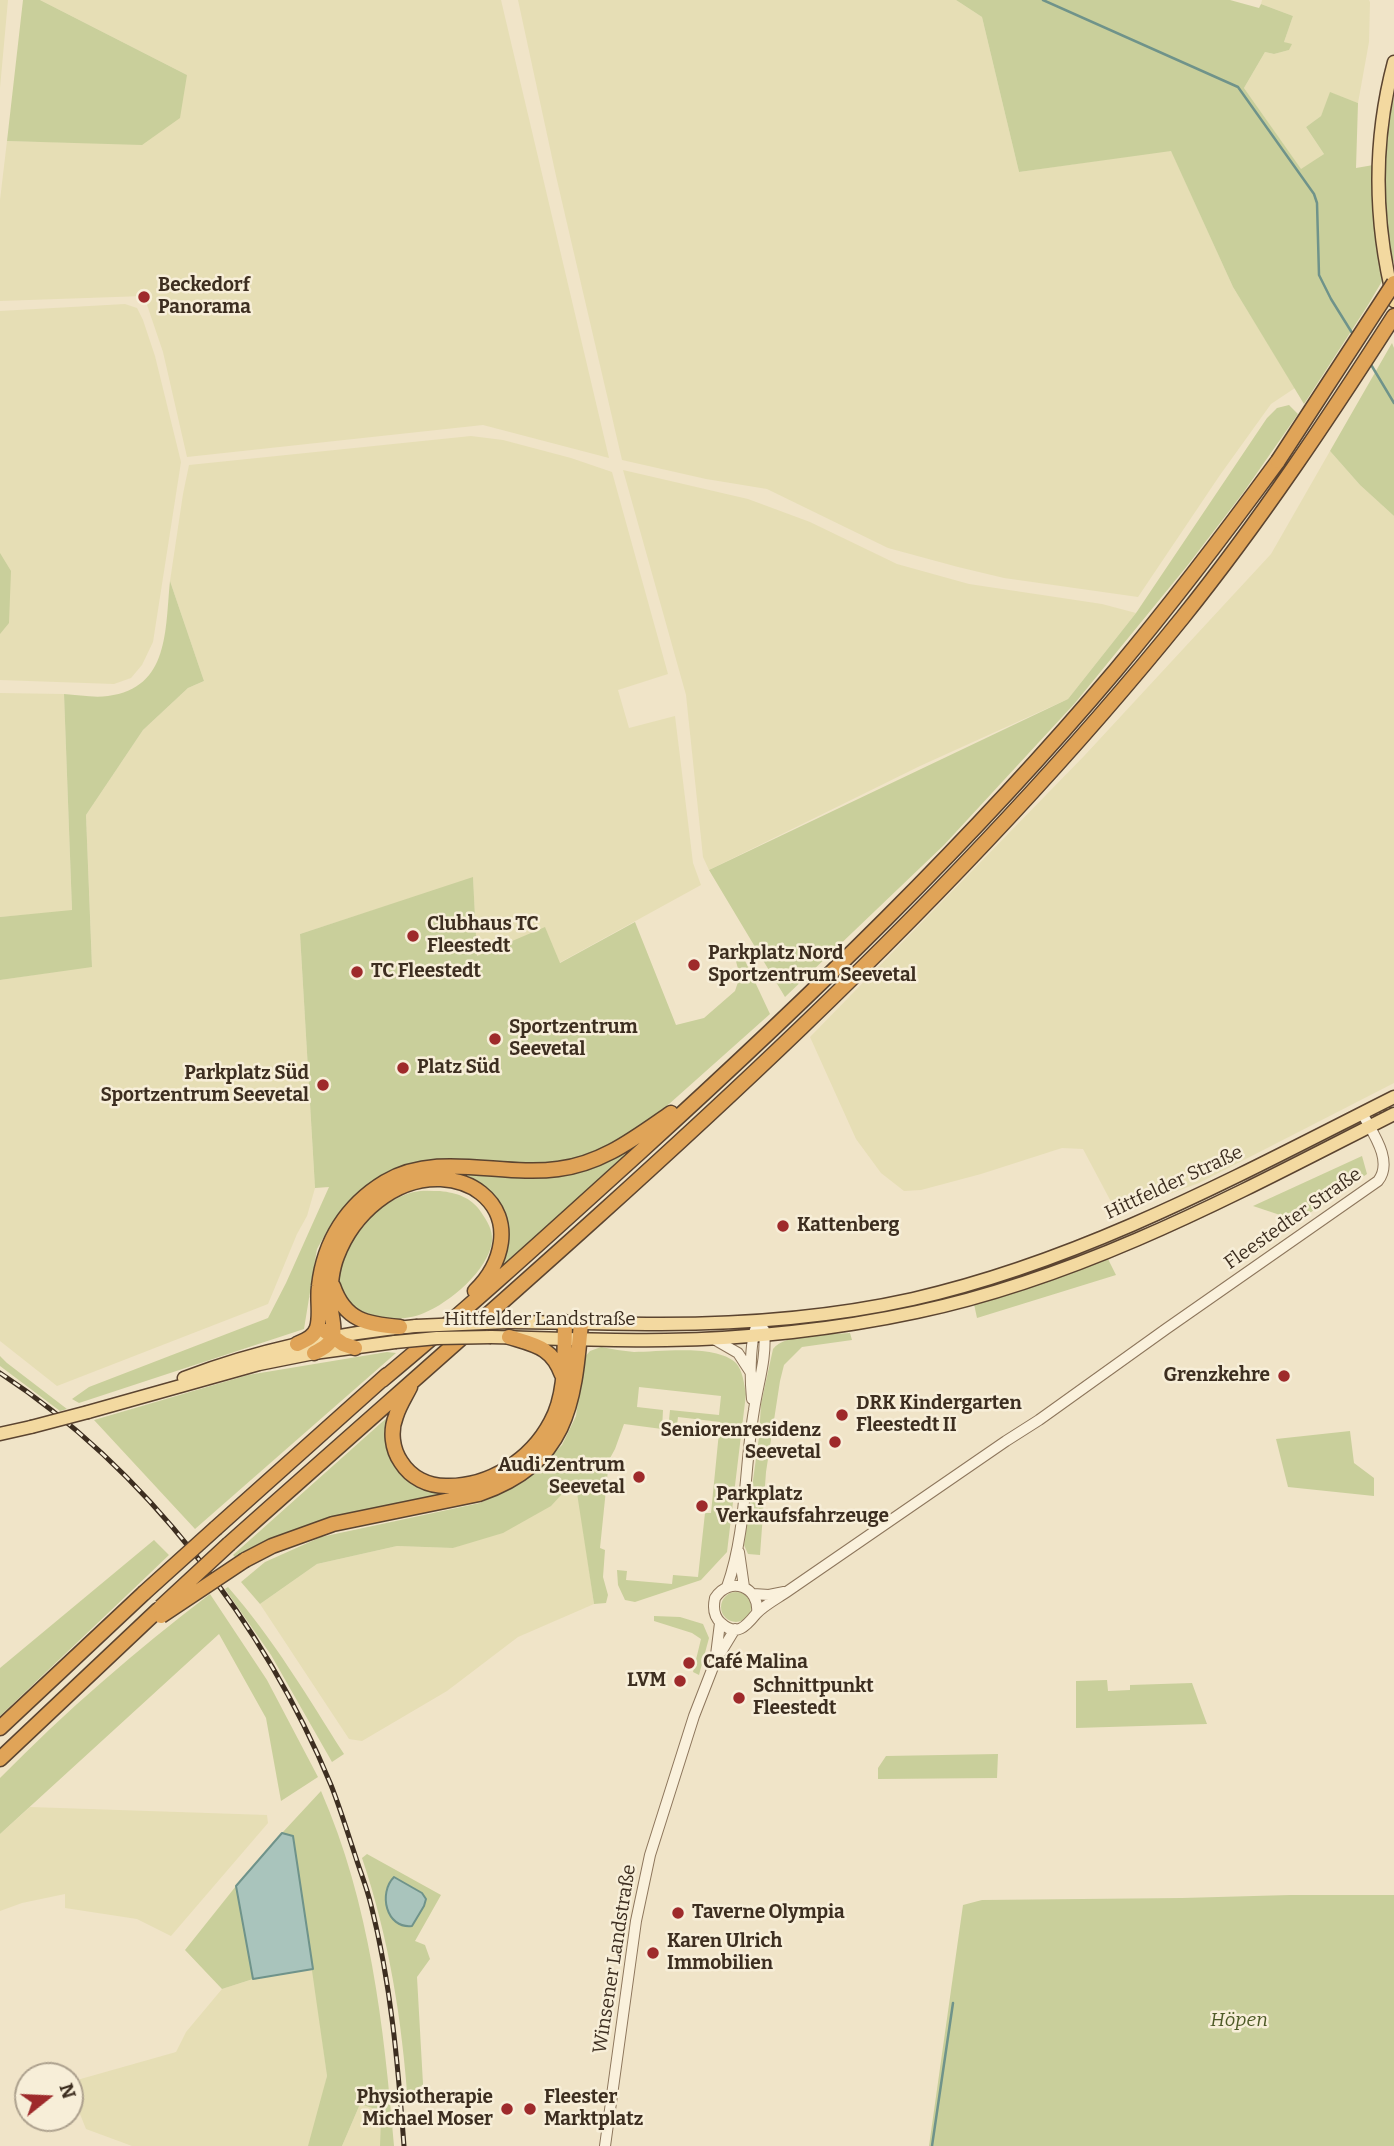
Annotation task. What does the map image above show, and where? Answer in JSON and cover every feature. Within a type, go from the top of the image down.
[{"type":"highway","points":[[0,1728],[215,1528],[454,1320],[716,1083],[911,893],[1033,764],[1167,608],[1278,461],[1394,284]]},
{"type":"highway","points":[[0,1759],[121,1644],[159,1613],[229,1544],[640,1178],[738,1087],[878,952],[966,862],[1053,768],[1182,618],[1294,468],[1394,316]]},
{"type":"highway","points":[[297,1344],[314,1334],[319,1321],[319,1283],[333,1234],[358,1202],[388,1181],[410,1171],[435,1167],[458,1166],[524,1172],[560,1169],[590,1162],[616,1151],[716,1083]]},
{"type":"highway","points":[[314,1353],[323,1348],[332,1337],[331,1279],[336,1258],[351,1228],[362,1214],[379,1199],[414,1182],[452,1180],[469,1185],[482,1194],[493,1207],[501,1230],[502,1242],[496,1263],[489,1275],[382,1380]]},
{"type":"highway","points":[[331,1279],[340,1302],[353,1316],[370,1323],[400,1327]]},
{"type":"highway","points":[[319,1321],[324,1331],[343,1344],[355,1348]]},
{"type":"highway","points":[[159,1613],[272,1546],[332,1524],[465,1498],[497,1488],[516,1478],[540,1457],[562,1426],[573,1394],[572,1338],[565,1322]]},
{"type":"highway","points":[[414,1380],[396,1416],[393,1443],[404,1468],[427,1483],[454,1486],[480,1481],[496,1475],[525,1456],[551,1422],[557,1408],[572,1338],[581,1323]]},
{"type":"highway","points":[[509,1337],[538,1346],[552,1355],[563,1378]]},
{"type":"main road","points":[[1394,62],[1381,125],[1378,184],[1382,236],[1394,301]]},
{"type":"main road","name":"Hittfelder Straße","points":[[963,1286],[1116,1233],[1394,1097]]},
{"type":"main road","name":"Hittfelder Straße","points":[[968,1300],[1092,1259],[1198,1213],[1394,1114]]},
{"type":"main road","name":"Hittfelder Landstraße","points":[[115,1405],[209,1368],[297,1344],[400,1327],[508,1322],[663,1324],[759,1320],[883,1304],[963,1286]]},
{"type":"main road","name":"Hittfelder Landstraße","points":[[0,1434],[115,1405],[232,1371],[314,1353],[437,1338],[665,1340],[759,1335],[891,1317],[968,1300]]},
{"type":"street","name":"Fleestedter Straße","points":[[1166,1329],[1378,1181],[1383,1175],[1384,1157],[1362,1113]]},
{"type":"street","name":"Winsener Landstraße","points":[[754,1412],[751,1374],[759,1335],[759,1320]]},
{"type":"street","name":"Winsener Landstraße","points":[[606,2146],[640,1897],[650,1855],[674,1775],[715,1662],[735,1629],[749,1625],[757,1613],[1039,1420],[1166,1329]]},
{"type":"street","name":"Winsener Landstraße","points":[[715,1662],[720,1623],[713,1605],[718,1594],[726,1587],[732,1572],[738,1538],[754,1412],[765,1352],[759,1335]]},
{"type":"street","points":[[711,1338],[738,1353],[751,1374]]},
{"type":"street","name":"Winsener Landstraße","points":[[738,1538],[744,1587]]},
{"type":"street","points":[[726,1587],[744,1587],[753,1594],[758,1607],[757,1613]]},
{"type":"street","name":"Winsener Landstraße","points":[[753,1594],[769,1595],[788,1591]]},
{"type":"street","points":[[720,1623],[729,1629],[735,1629]]},
{"type":"shaded area","points":[[0,0],[8,0],[0,88]]},
{"type":"shaded area","points":[[40,0],[501,0],[609,458],[483,425],[187,457],[163,352],[144,296],[0,301],[0,200],[7,141],[142,144],[187,75]]},
{"type":"shaded area","points":[[518,0],[956,0],[982,17],[1019,172],[1171,150],[1233,287],[1295,388],[1271,404],[1138,597],[1004,578],[958,567],[888,548],[767,489],[706,479],[622,460]]},
{"type":"shaded area","points":[[1262,0],[1370,2],[1369,42],[1358,103],[1331,93],[1321,116],[1306,127],[1324,154],[1301,170],[1244,88],[1265,52],[1274,54],[1289,50],[1291,45],[1284,42],[1293,16],[1261,4]]},
{"type":"shaded area","points":[[125,304],[137,308],[143,320],[155,356],[181,462],[153,642],[142,665],[131,678],[114,684],[0,680],[0,311]]},
{"type":"shaded area","points":[[471,436],[503,440],[612,472],[668,674],[618,690],[629,728],[675,716],[693,863],[701,885],[559,963],[477,956],[473,878],[300,934],[315,1188],[307,1216],[268,1304],[57,1386],[0,1341],[0,980],[92,966],[86,815],[143,730],[188,688],[204,681],[170,581],[189,465]]},
{"type":"shaded area","points":[[1330,451],[1360,485],[1394,516],[1394,1083],[1199,1183],[1117,1213],[1083,1149],[1062,1148],[981,1174],[921,1190],[904,1191],[881,1173],[856,1139],[810,1037],[1085,755],[1271,554]]},
{"type":"shaded area","points":[[623,470],[748,499],[810,522],[897,564],[969,584],[1102,604],[1136,613],[1068,699],[920,766],[709,870],[703,857],[686,695]]},
{"type":"shaded area","points":[[0,693],[64,694],[72,911],[0,917]]},
{"type":"shaded area","points":[[576,1480],[594,1604],[518,1637],[447,1691],[362,1741],[349,1739],[260,1604],[317,1564],[397,1546],[453,1548],[550,1506]]},
{"type":"shaded area","points":[[30,1807],[267,1815],[268,1823],[171,1936],[137,1919],[65,1908],[65,1894],[22,1903],[0,1911],[0,1834]]},
{"type":"shaded area","points":[[313,1969],[327,2076],[312,2146],[132,2146],[86,2129],[84,2078],[176,2052],[186,2032],[222,1989],[253,1979]]},
{"type":"shaded area","points":[[360,2104],[381,2110],[380,2146],[342,2146]]},
{"type":"green space","points":[[23,0],[40,0],[187,75],[180,118],[142,145],[7,141]]},
{"type":"green space","points":[[956,0],[1230,0],[1259,8],[1261,4],[1293,16],[1284,42],[1292,44],[1289,50],[1274,54],[1265,52],[1244,88],[1301,169],[1324,154],[1306,127],[1321,116],[1330,92],[1358,103],[1356,168],[1385,163],[1394,96],[1394,261],[1304,404],[1233,287],[1171,151],[1019,172],[982,17]]},
{"type":"green space","points":[[1392,343],[1394,516],[1360,485],[1330,451]]},
{"type":"green space","points":[[1289,405],[1298,414],[1243,493],[1075,703],[944,845],[785,997],[709,870],[1068,699],[1136,613],[1267,418],[1277,408]]},
{"type":"green space","points":[[0,553],[11,571],[9,623],[0,634]]},
{"type":"green space","points":[[170,581],[204,681],[188,688],[143,730],[86,815],[92,967],[0,980],[0,917],[72,910],[64,694],[108,696],[128,691],[143,681],[154,669],[165,636]]},
{"type":"green space","name":"Sportzentrum Seevetal","points":[[473,877],[477,956],[545,927],[560,963],[635,922],[676,1025],[704,1018],[735,991],[740,976],[734,954],[740,950],[770,1014],[641,1129],[598,1152],[548,1165],[503,1164],[375,1181],[331,1224],[317,1249],[304,1329],[79,1403],[72,1399],[89,1387],[268,1318],[329,1187],[315,1188],[300,934]]},
{"type":"green space","points":[[635,1146],[498,1271],[507,1238],[506,1218],[493,1196],[464,1175],[471,1173],[537,1178],[574,1174],[593,1168]]},
{"type":"green space","points":[[1362,1156],[1367,1174],[1298,1221],[1253,1206]]},
{"type":"green space","points":[[440,1191],[468,1199],[485,1219],[491,1229],[492,1241],[484,1263],[456,1293],[424,1313],[388,1319],[373,1318],[357,1312],[346,1300],[339,1277],[347,1251],[362,1227],[392,1201],[414,1192]]},
{"type":"green space","points":[[1108,1259],[1116,1275],[977,1318],[974,1304]]},
{"type":"green space","points":[[850,1333],[852,1340],[802,1347],[784,1365],[766,1472],[760,1555],[748,1554],[744,1545],[761,1404],[773,1349],[798,1337]]},
{"type":"green space","points":[[601,1347],[634,1352],[687,1350],[715,1353],[736,1363],[740,1370],[746,1394],[727,1552],[701,1580],[635,1602],[625,1600],[618,1585],[617,1570],[627,1571],[626,1580],[672,1584],[673,1575],[698,1577],[705,1513],[711,1513],[720,1422],[678,1417],[676,1433],[668,1430],[670,1410],[719,1415],[721,1396],[639,1387],[637,1407],[663,1410],[662,1429],[624,1424],[609,1460],[600,1548],[605,1550],[603,1577],[608,1595],[606,1603],[594,1604],[575,1480],[551,1506],[503,1533],[453,1548],[397,1546],[317,1564],[260,1604],[241,1582],[265,1562],[321,1537],[480,1503],[525,1481],[562,1445],[576,1416],[584,1358],[590,1351]]},
{"type":"green space","points":[[387,1352],[396,1353],[195,1529],[94,1420],[248,1375]]},
{"type":"green space","points":[[0,1356],[67,1409],[60,1411],[0,1366]]},
{"type":"green space","points":[[390,1415],[388,1449],[430,1490],[454,1495],[329,1517],[273,1539],[236,1558],[233,1555]]},
{"type":"green space","points":[[1350,1431],[1354,1463],[1374,1478],[1374,1496],[1288,1487],[1276,1439]]},
{"type":"green space","points":[[154,1540],[169,1555],[0,1716],[0,1668]]},
{"type":"green space","points":[[228,1587],[275,1647],[344,1754],[332,1762],[271,1655],[225,1589]]},
{"type":"green space","points":[[736,1592],[746,1597],[751,1607],[746,1617],[736,1622],[726,1617],[721,1607],[726,1597]]},
{"type":"green space","points":[[210,1594],[267,1680],[318,1777],[281,1801],[266,1718],[219,1634],[0,1834],[0,1778],[102,1682]]},
{"type":"green space","points":[[654,1616],[680,1617],[703,1624],[709,1638],[699,1675],[693,1672],[701,1639],[692,1633],[654,1621]]},
{"type":"green space","points":[[1107,1680],[1108,1691],[1130,1690],[1130,1685],[1192,1683],[1207,1724],[1076,1728],[1076,1681]]},
{"type":"green space","points":[[998,1754],[997,1778],[878,1779],[878,1768],[886,1756]]},
{"type":"green space","points":[[321,1791],[338,1833],[363,1921],[379,2010],[394,2146],[380,2146],[381,2111],[360,2104],[342,2146],[308,2146],[327,2076],[293,1837],[282,1833]]},
{"type":"green space","points":[[367,1854],[441,1895],[415,1941],[425,1945],[430,1959],[417,1977],[424,2102],[408,2104],[393,1980],[380,1918],[362,1858]]},
{"type":"green space","points":[[236,1886],[253,1979],[222,1989],[185,1950]]},
{"type":"green space","name":"Höpen","points":[[1394,1895],[1394,2146],[929,2146],[963,1905],[982,1900]]},
{"type":"water","points":[[282,1833],[293,1836],[313,1969],[253,1979],[236,1886]]},
{"type":"water","points":[[394,1877],[422,1893],[426,1899],[412,1926],[396,1922],[387,1909],[386,1892]]},
{"type":"waterway","points":[[1043,0],[1238,87],[1314,194],[1317,203],[1319,275],[1354,336]]},
{"type":"waterway","points":[[1370,363],[1394,403]]},
{"type":"waterway","points":[[932,2146],[953,2003]]},
{"type":"railway","points":[[0,1373],[53,1411],[104,1455],[151,1503],[195,1555],[235,1609],[272,1666],[304,1725],[334,1794],[371,1905],[389,1995],[404,2146]]},
{"type":"place","name":"Beckedorf Panorama","points":[[144,297]]},
{"type":"place","name":"Clubhaus TC Fleestedt","points":[[413,936]]},
{"type":"place","name":"Parkplatz Nord Sportzentrum Seevetal","points":[[694,965]]},
{"type":"place","name":"TC Fleestedt","points":[[357,972]]},
{"type":"place","name":"Sportzentrum Seevetal","points":[[495,1039]]},
{"type":"place","name":"Platz Süd","points":[[403,1068]]},
{"type":"place","name":"Parkplatz Süd Sportzentrum Seevetal","points":[[323,1085]]},
{"type":"place","name":"Kattenberg","points":[[783,1226]]},
{"type":"place","name":"Grenzkehre","points":[[1284,1376]]},
{"type":"place","name":"DRK Kindergarten Fleestedt II","points":[[842,1415]]},
{"type":"place","name":"Seniorenresidenz Seevetal","points":[[835,1442]]},
{"type":"place","name":"Audi Zentrum Seevetal","points":[[639,1477]]},
{"type":"place","name":"Parkplatz Verkaufsfahrzeuge","points":[[702,1506]]},
{"type":"place","name":"Café Malina","points":[[689,1663]]},
{"type":"place","name":"LVM","points":[[680,1681]]},
{"type":"place","name":"Schnittpunkt Fleestedt","points":[[739,1698]]},
{"type":"place","name":"Taverne Olympia","points":[[678,1913]]},
{"type":"place","name":"Karen Ulrich Immobilien","points":[[653,1953]]},
{"type":"place","name":"Physiotherapie Michael Moser","points":[[507,2109]]},
{"type":"place","name":"Fleester Marktplatz","points":[[530,2109]]}]
